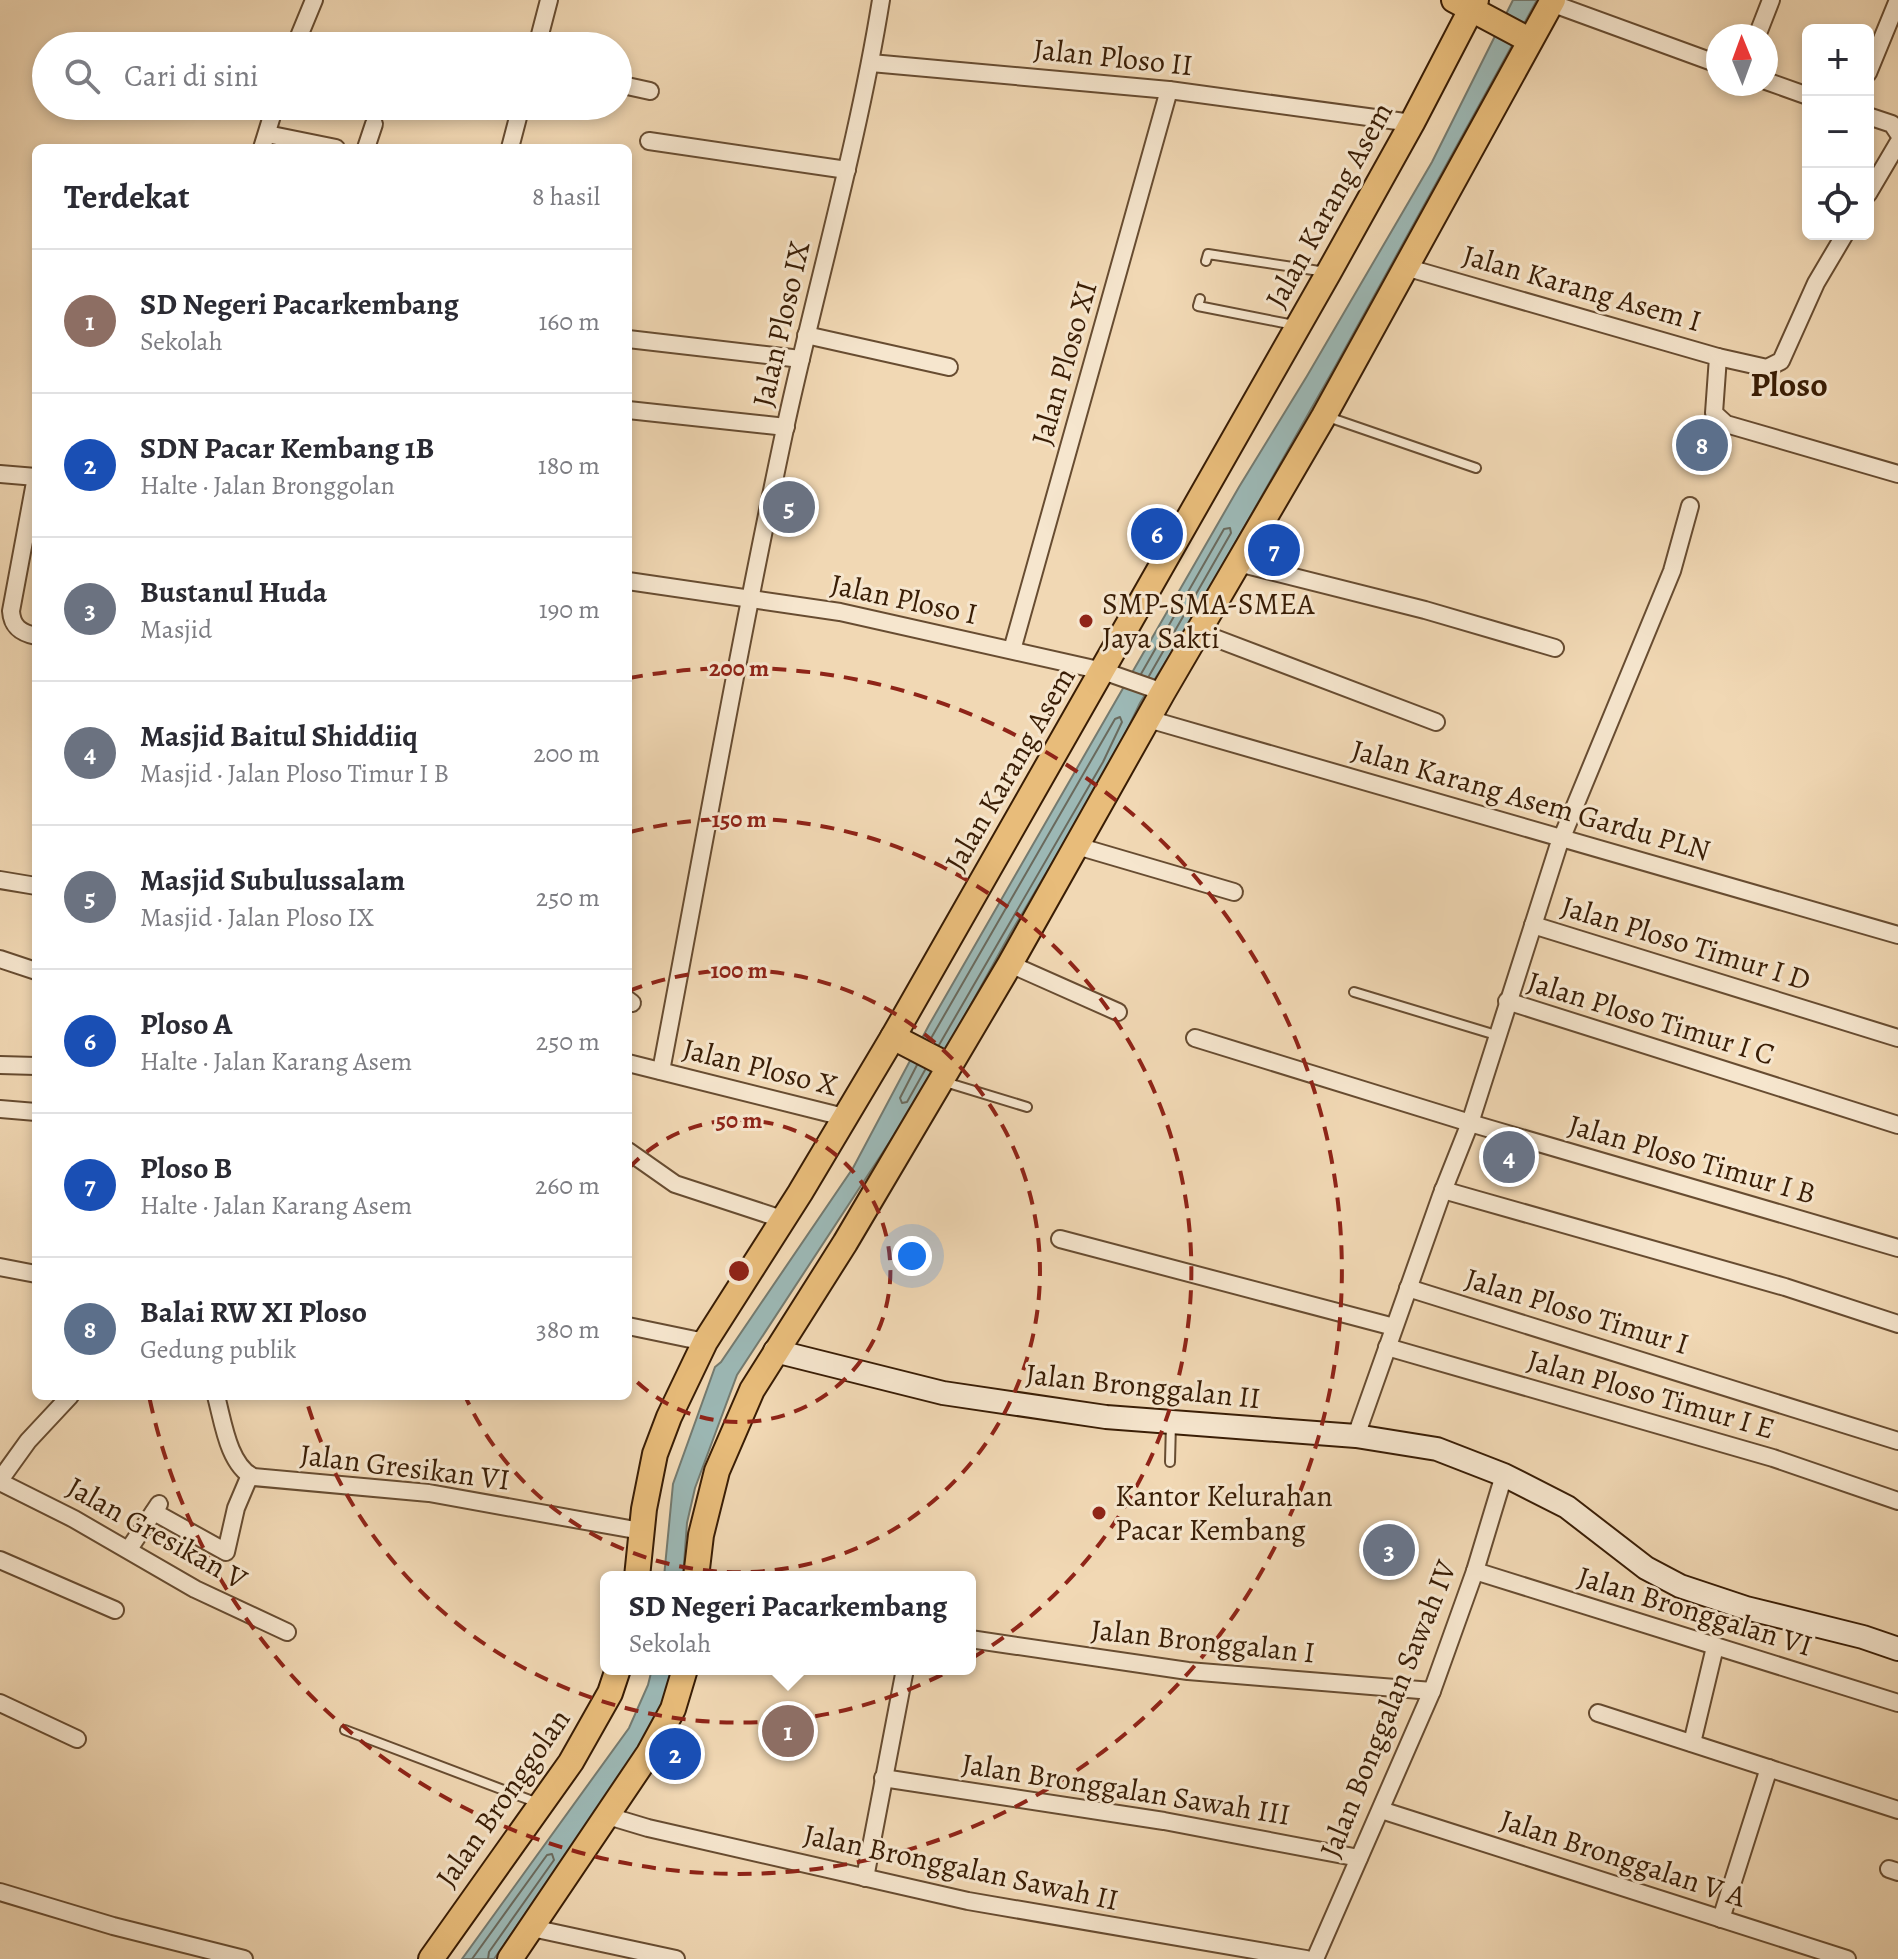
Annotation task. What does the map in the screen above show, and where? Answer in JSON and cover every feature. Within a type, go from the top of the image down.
[{"type":"main road","points":[[697,1571],[701,1535],[717,1471],[746,1402],[845,1243],[1010,964],[1148,719],[1160,690],[1199,632],[1324,416],[1526,38],[1552,2]]},
{"type":"main road","points":[[1469,5],[1526,38]]},
{"type":"main road","name":"Jalan Karang Asem","points":[[705,1342],[894,1038],[1108,672],[1412,123],[1469,5]]},
{"type":"main road","points":[[894,1038],[945,1070]]},
{"type":"main road","points":[[638,1571],[641,1531],[655,1454],[705,1342]]},
{"type":"main road","name":"Jalan Bronggolan","points":[[431,1959],[591,1730],[616,1675]]},
{"type":"main road","points":[[510,1959],[608,1816],[665,1725],[684,1675]]},
{"type":"street","points":[[301,32],[314,0]]},
{"type":"street","points":[[541,32],[549,0]]},
{"type":"street","points":[[871,63],[881,0]]},
{"type":"street","points":[[1762,24],[1771,0]]},
{"type":"street","points":[[1874,58],[1898,0]]},
{"type":"street","points":[[1552,2],[1706,60]]},
{"type":"street","name":"Jalan Ploso II","points":[[871,63],[1169,90],[1412,123]]},
{"type":"street","name":"Jalan Ploso IX","points":[[749,599],[806,335],[871,63]]},
{"type":"street","points":[[1778,85],[1802,94]]},
{"type":"street","points":[[632,87],[650,91]]},
{"type":"street","name":"Jalan Ploso XI","points":[[1012,650],[1169,90]]},
{"type":"street","points":[[1874,118],[1892,124],[1898,133]]},
{"type":"street","points":[[271,120],[265,141],[295,144]]},
{"type":"street","points":[[511,144],[517,120]]},
{"type":"street","points":[[367,144],[374,124]]},
{"type":"street","points":[[649,141],[847,170]]},
{"type":"street","points":[[1874,184],[1898,143]]},
{"type":"street","points":[[1718,357],[1767,368],[1781,361],[1816,283],[1841,240]]},
{"type":"street","name":"Jalan Karang Asem I","points":[[1405,267],[1718,357],[1714,413],[1726,424],[1898,474]]},
{"type":"street","points":[[806,335],[949,367]]},
{"type":"street","points":[[632,339],[801,359]]},
{"type":"street","points":[[632,410],[786,427]]},
{"type":"street","points":[[0,474],[32,477]]},
{"type":"street","points":[[32,498],[11,611],[12,621],[18,629],[32,634]]},
{"type":"street","points":[[1533,925],[1562,839],[1672,571],[1690,506]]},
{"type":"street","points":[[1238,563],[1425,610],[1555,648]]},
{"type":"street","name":"Jalan Ploso I","points":[[632,582],[840,612],[1108,672],[1160,690]]},
{"type":"street","name":"Jalan Ploso X","points":[[749,599],[661,1071],[844,1117]]},
{"type":"street","points":[[1199,632],[1436,722]]},
{"type":"street","name":"Jalan Karang Asem Gardu PLN","points":[[1148,719],[1898,935]]},
{"type":"street","points":[[1077,846],[1234,892]]},
{"type":"street","points":[[0,880],[32,885]]},
{"type":"street","name":"Jalan Ploso Timur I D","points":[[1507,1001],[1533,925],[1898,1038]]},
{"type":"street","points":[[0,959],[32,970]]},
{"type":"street","points":[[1010,964],[1118,1012]]},
{"type":"street","name":"Jalan Ploso Timur I C","points":[[1470,1123],[1507,1001],[1898,1125]]},
{"type":"street","name":"Jalan Ploso Timur I B","points":[[1195,1038],[1470,1123],[1898,1248]]},
{"type":"street","points":[[632,1064],[661,1071]]},
{"type":"street","points":[[0,1065],[32,1066]]},
{"type":"street","points":[[0,1109],[32,1112]]},
{"type":"street","points":[[1356,1436],[1443,1190],[1470,1123]]},
{"type":"street","points":[[632,1154],[668,1181],[782,1219]]},
{"type":"street","points":[[1443,1190],[1785,1287],[1898,1324]]},
{"type":"street","points":[[1060,1239],[1394,1327]]},
{"type":"street","points":[[0,1267],[32,1273]]},
{"type":"street","name":"Jalan Ploso Timur I","points":[[1408,1288],[1898,1441]]},
{"type":"street","points":[[632,1327],[705,1342]]},
{"type":"street","name":"Jalan Ploso Timur I E","points":[[1387,1347],[1773,1458],[1898,1501]]},
{"type":"street","name":"Jalan Bronggalan II","points":[[775,1351],[943,1393],[1106,1417],[1356,1436],[1437,1449],[1504,1475],[1567,1507],[1646,1568],[1680,1586],[1746,1608],[1863,1637],[1898,1649]]},
{"type":"street","points":[[0,1481],[6,1458],[66,1400]]},
{"type":"street","points":[[129,1549],[157,1507],[226,1552],[236,1508],[250,1475],[235,1456],[217,1400]]},
{"type":"street","name":"Jalan Gresikan VI","points":[[250,1475],[270,1480],[429,1493],[641,1531]]},
{"type":"street","name":"Jalan Bonggalan Sawah IV","points":[[1315,1959],[1432,1691],[1475,1571],[1504,1475]]},
{"type":"street","name":"Jalan Gresikan V","points":[[0,1481],[129,1549],[195,1589],[287,1632]]},
{"type":"street","points":[[0,1560],[115,1610]]},
{"type":"street","name":"Jalan Bronggalan VI","points":[[1475,1571],[1898,1703]]},
{"type":"street","name":"Jalan Bronggalan I","points":[[976,1640],[1188,1671],[1432,1691]]},
{"type":"street","points":[[1692,1743],[1715,1647]]},
{"type":"street","points":[[865,1878],[904,1675]]},
{"type":"street","points":[[0,1703],[77,1739]]},
{"type":"street","points":[[1598,1713],[1898,1810]]},
{"type":"street","points":[[1721,1919],[1769,1768]]},
{"type":"street","name":"Jalan Bronggalan Sawah III","points":[[883,1778],[1164,1821],[1359,1858]]},
{"type":"street","name":"Jalan Bronggalan V A","points":[[1381,1810],[1847,1959]]},
{"type":"street","name":"Jalan Bronggalan Sawah II","points":[[608,1816],[648,1828],[968,1901],[1306,1959]]},
{"type":"street","points":[[0,1892],[88,1919],[244,1959]]},
{"type":"street","points":[[532,1928],[676,1959]]},
{"type":"lane","points":[[1206,261],[1208,254],[1329,272]]},
{"type":"lane","points":[[1200,299],[1198,306],[1298,326]]},
{"type":"lane","points":[[1324,416],[1476,468]]},
{"type":"lane","points":[[1354,992],[1496,1035]]},
{"type":"lane","points":[[945,1070],[1027,1107]]},
{"type":"lane","points":[[1170,1462],[1171,1423]]},
{"type":"lane","points":[[345,1730],[540,1804]]},
{"type":"water","points":[[1513,0],[1537,0],[1336,365],[1191,621],[1140,703],[1110,765],[1010,934],[923,1091],[737,1375],[695,1488],[687,1523],[683,1571],[665,1571],[673,1484],[715,1367],[853,1168],[929,1025],[1239,487],[1432,162]]},
{"type":"water","points":[[650,1675],[673,1675],[656,1725],[494,1959],[462,1959],[629,1728]]},
{"type":"place","name":"Balai RW XI Ploso","points":[[1702,445]]},
{"type":"place","name":"Masjid Subulussalam","points":[[789,507]]},
{"type":"place","name":"Ploso A","points":[[1157,534]]},
{"type":"place","name":"Ploso B","points":[[1274,550]]},
{"type":"place","name":"SMP-SMA-SMEA Jaya Sakti","points":[[1086,621]]},
{"type":"place","name":"Masjid Baitul Shiddiiq","points":[[1509,1157]]},
{"type":"place","name":"Kantor Kelurahan Pacar Kembang","points":[[1099,1513]]},
{"type":"place","name":"Bustanul Huda","points":[[1389,1550]]},
{"type":"place","name":"SD Negeri Pacarkembang","points":[[788,1731]]},
{"type":"place","name":"SDN Pacar Kembang 1B","points":[[675,1754]]},
{"type":"district","name":"Ploso","points":[[1789,384]]}]
